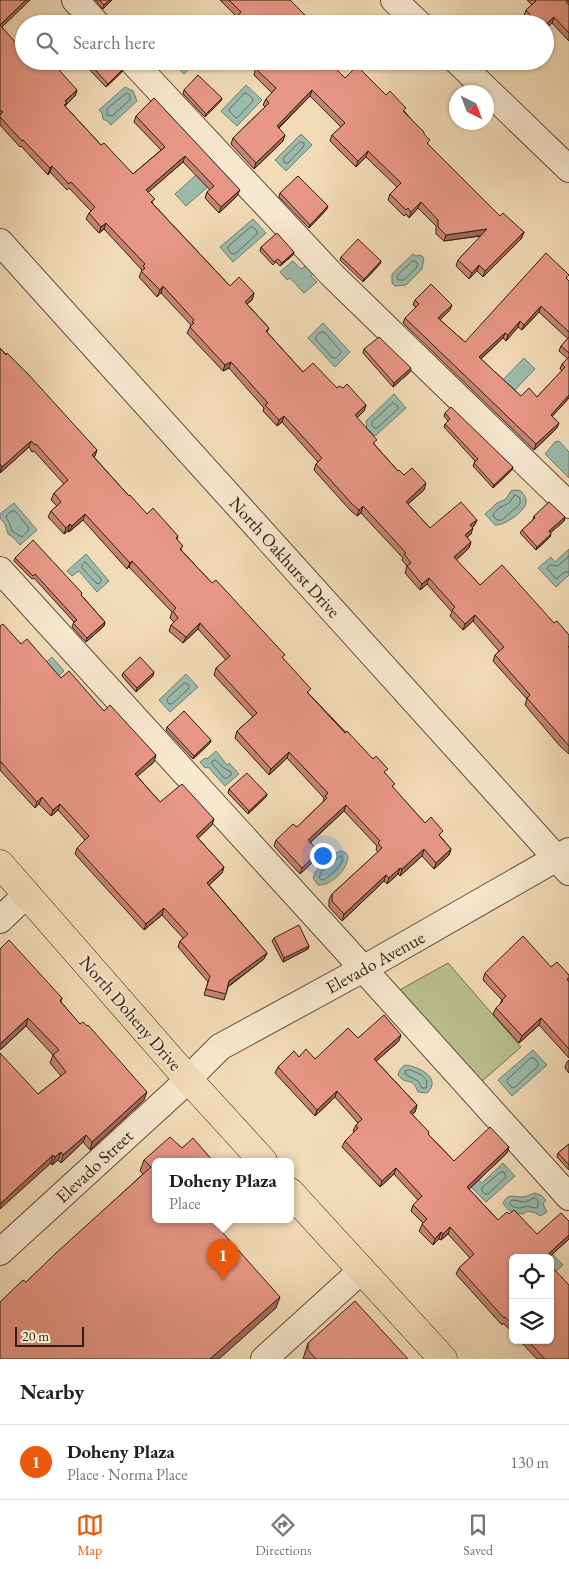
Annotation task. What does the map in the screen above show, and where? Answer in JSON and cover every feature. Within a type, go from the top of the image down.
[{"type":"main road","name":"North Doheny Drive","points":[[0,864],[188,1080],[260,1158]]},
{"type":"main road","points":[[294,1196],[443,1359]]},
{"type":"street","points":[[75,0],[89,15]]},
{"type":"street","points":[[394,0],[410,15]]},
{"type":"street","points":[[140,70],[332,275],[569,505]]},
{"type":"street","points":[[466,70],[569,170]]},
{"type":"street","name":"North Oakhurst Drive","points":[[0,242],[565,860]]},
{"type":"street","points":[[0,570],[569,1197]]},
{"type":"street","name":"Elevado Avenue","points":[[188,1080],[220,1047],[565,860]]},
{"type":"street","points":[[0,920],[27,894]]},
{"type":"street","name":"Elevado Street","points":[[0,1252],[188,1080]]},
{"type":"street","points":[[264,1359],[362,1270]]},
{"type":"green space","points":[[448,963],[521,1047],[480,1083],[396,992]]},
{"type":"water","points":[[180,70],[188,70],[184,74]]},
{"type":"water","points":[[246,85],[262,100],[237,126],[221,111]]},
{"type":"water","points":[[125,87],[133,91],[137,101],[111,125],[103,119],[102,113],[99,110]]},
{"type":"water","points":[[301,134],[312,145],[286,171],[275,160]]},
{"type":"water","points":[[206,166],[218,178],[186,206],[175,194]]},
{"type":"water","points":[[253,219],[266,233],[233,262],[220,247]]},
{"type":"water","points":[[413,254],[424,258],[422,269],[406,285],[395,286],[392,283],[392,274]]},
{"type":"water","points":[[293,261],[301,269],[305,266],[313,274],[311,276],[317,282],[304,293],[290,278],[287,280],[280,272]]},
{"type":"water","points":[[323,323],[350,352],[335,367],[308,338]]},
{"type":"water","points":[[524,358],[535,369],[511,394],[500,383]]},
{"type":"water","points":[[394,394],[406,408],[375,436],[367,428],[366,421]]},
{"type":"water","points":[[559,441],[569,452],[569,478],[545,454],[555,442]]},
{"type":"water","points":[[511,491],[521,491],[525,496],[525,506],[514,517],[504,523],[495,525],[485,514],[497,503],[506,499]]},
{"type":"water","points":[[14,503],[37,530],[20,545],[8,534],[5,524],[0,518],[0,514]]},
{"type":"water","points":[[569,549],[569,575],[556,587],[538,568],[551,557],[555,562]]},
{"type":"water","points":[[86,554],[109,581],[97,592],[79,571],[72,576],[67,571]]},
{"type":"water","points":[[52,657],[64,671],[35,697],[31,676]]},
{"type":"water","points":[[186,674],[198,687],[170,712],[159,700]]},
{"type":"water","points":[[216,751],[227,765],[229,763],[239,774],[225,786],[208,767],[205,768],[200,762]]},
{"type":"water","points":[[342,851],[348,857],[345,867],[333,880],[323,885],[318,885],[313,878],[317,869],[329,858]]},
{"type":"water","points":[[533,1050],[547,1065],[512,1096],[498,1080]]},
{"type":"water","points":[[405,1065],[422,1070],[427,1074],[432,1082],[431,1088],[427,1093],[418,1092],[415,1085],[403,1080],[398,1075],[400,1069]]},
{"type":"water","points":[[503,1163],[515,1176],[486,1202],[471,1187],[478,1180],[482,1183]]},
{"type":"water","points":[[535,1193],[546,1200],[543,1204],[547,1212],[540,1216],[527,1211],[523,1214],[512,1212],[503,1203],[509,1197],[524,1197]]},
{"type":"water","points":[[539,1240],[552,1254],[537,1254]]},
{"type":"water","points":[[554,1256],[563,1265],[554,1273]]},
{"type":"building","points":[[0,0],[26,0],[0,25]]},
{"type":"building","points":[[99,0],[110,0],[104,5]]},
{"type":"building","points":[[229,0],[290,0],[305,15],[238,15],[241,12]]},
{"type":"building","points":[[568,0],[566,2],[569,5],[569,33],[554,15],[530,15],[526,10],[536,1]]},
{"type":"building","points":[[0,25],[15,42],[15,70],[59,70],[77,90],[65,101],[67,103],[64,105],[101,145],[104,143],[133,174],[165,147],[136,116],[154,98],[240,190],[221,207],[207,192],[214,186],[185,156],[146,190],[155,199],[151,202],[230,286],[239,277],[254,293],[245,302],[269,328],[266,331],[303,372],[313,363],[337,388],[339,386],[343,388],[347,384],[366,405],[355,415],[377,440],[373,443],[398,471],[404,475],[412,468],[426,483],[406,502],[430,528],[461,502],[477,520],[470,525],[473,528],[465,535],[471,542],[454,557],[480,585],[502,565],[554,623],[557,621],[569,635],[569,746],[527,698],[530,695],[495,655],[504,647],[475,615],[465,624],[452,610],[455,607],[429,578],[422,584],[407,566],[411,563],[404,554],[406,553],[363,506],[359,510],[352,504],[316,464],[322,458],[284,416],[279,420],[265,405],[268,403],[231,362],[225,365],[190,327],[194,320],[163,286],[160,290],[141,271],[145,268],[143,266],[145,264],[106,223],[101,227],[89,213],[95,207],[71,182],[69,184],[52,166],[50,168],[22,141],[0,117],[3,112],[0,110]]},
{"type":"building","points":[[95,70],[122,70],[108,84]]},
{"type":"building","points":[[257,70],[337,70],[345,78],[353,70],[361,70],[386,95],[390,91],[406,108],[403,111],[430,140],[427,143],[500,216],[503,213],[524,232],[485,271],[479,265],[472,273],[458,260],[487,229],[446,235],[438,227],[438,220],[421,202],[411,212],[408,208],[406,210],[390,194],[401,183],[368,151],[358,161],[332,135],[345,123],[312,90],[277,126],[285,135],[256,163],[233,138],[269,103],[266,99],[276,88]]},
{"type":"building","points":[[198,75],[222,98],[206,114],[184,90]]},
{"type":"building","points":[[298,176],[328,206],[310,225],[280,193]]},
{"type":"building","points":[[277,233],[294,252],[282,263],[278,259],[274,262],[261,247]]},
{"type":"building","points":[[358,239],[381,261],[364,279],[341,257]]},
{"type":"building","points":[[546,253],[569,275],[566,278],[569,281],[569,332],[541,306],[524,325],[520,321],[508,335],[505,333],[479,357],[521,396],[529,388],[537,397],[565,367],[562,364],[569,357],[569,395],[551,415],[559,423],[536,444],[405,318],[419,304],[415,300],[431,284],[452,305],[438,318],[465,342]]},
{"type":"building","points":[[379,337],[411,368],[394,383],[364,349]]},
{"type":"building","points":[[569,337],[569,353],[561,346]]},
{"type":"building","points":[[0,348],[29,375],[97,450],[92,455],[129,496],[147,514],[153,508],[178,536],[176,538],[183,546],[180,549],[212,583],[216,580],[285,655],[282,657],[311,689],[307,692],[345,733],[347,731],[373,759],[376,756],[388,769],[384,772],[395,784],[392,786],[425,823],[431,817],[443,831],[439,835],[451,849],[436,863],[424,849],[389,878],[386,875],[344,914],[332,901],[332,894],[382,848],[378,843],[380,841],[346,805],[308,840],[319,852],[302,868],[276,840],[293,824],[297,827],[327,798],[325,796],[328,793],[289,752],[271,769],[237,731],[257,713],[216,668],[230,656],[200,623],[186,637],[171,625],[178,618],[173,611],[176,608],[132,561],[130,563],[85,514],[72,526],[70,524],[66,528],[51,511],[61,502],[54,493],[68,480],[36,444],[31,441],[2,467],[0,464]]},
{"type":"building","points":[[451,407],[513,467],[494,485],[474,463],[478,459],[445,424],[450,419],[445,413]]},
{"type":"building","points":[[549,502],[565,517],[549,531],[551,534],[537,547],[522,530]]},
{"type":"building","points":[[33,540],[82,593],[81,595],[105,622],[87,638],[73,623],[77,620],[35,574],[33,576],[15,558]]},
{"type":"building","points":[[3,624],[21,644],[27,639],[61,678],[69,671],[104,711],[110,705],[156,755],[135,774],[160,802],[182,784],[214,819],[196,836],[224,867],[207,883],[267,953],[229,981],[226,994],[206,989],[210,976],[180,941],[188,934],[164,908],[146,924],[77,848],[89,836],[60,804],[53,810],[42,797],[37,802],[0,761],[0,626]]},
{"type":"building","points":[[140,657],[154,672],[137,688],[123,673]]},
{"type":"building","points":[[184,711],[211,740],[194,756],[167,727]]},
{"type":"building","points":[[247,773],[267,794],[249,811],[229,789]]},
{"type":"building","points":[[299,925],[309,946],[284,958],[274,938]]},
{"type":"building","points":[[523,936],[551,967],[557,962],[569,975],[567,979],[569,982],[569,1049],[541,1018],[522,1036],[496,1008],[506,996],[485,973]]},
{"type":"building","points":[[9,940],[62,998],[60,1001],[80,1024],[83,1022],[88,1025],[147,1092],[92,1142],[86,1135],[63,1155],[61,1152],[55,1157],[53,1155],[0,1204],[0,1053],[38,1094],[66,1072],[53,1055],[59,1050],[28,1018],[0,1044],[0,949]]},
{"type":"building","points":[[384,1015],[401,1035],[374,1059],[417,1105],[410,1112],[454,1161],[490,1127],[509,1147],[467,1187],[498,1220],[507,1212],[509,1214],[514,1210],[537,1234],[561,1213],[569,1221],[569,1235],[548,1254],[509,1254],[509,1321],[504,1318],[459,1268],[474,1254],[450,1227],[443,1234],[441,1232],[435,1239],[422,1224],[427,1219],[413,1205],[422,1196],[396,1168],[382,1181],[345,1141],[358,1128],[356,1125],[362,1119],[337,1091],[317,1110],[278,1067],[294,1051],[299,1057],[306,1049],[315,1059],[348,1028],[358,1038]]},
{"type":"building","points":[[170,1137],[182,1148],[193,1138],[210,1158],[152,1158],[152,1223],[216,1223],[215,1224],[280,1297],[210,1359],[0,1359],[0,1302],[23,1280],[26,1282],[151,1167],[144,1160]]},
{"type":"building","points":[[569,1144],[569,1165],[558,1153]]},
{"type":"building","points":[[554,1269],[569,1285],[569,1359],[545,1359],[531,1344],[554,1344]]},
{"type":"building","points":[[355,1301],[408,1359],[316,1359],[308,1350],[308,1343]]},
{"type":"place","name":"Doheny Plaza","points":[[223,1280]]}]
